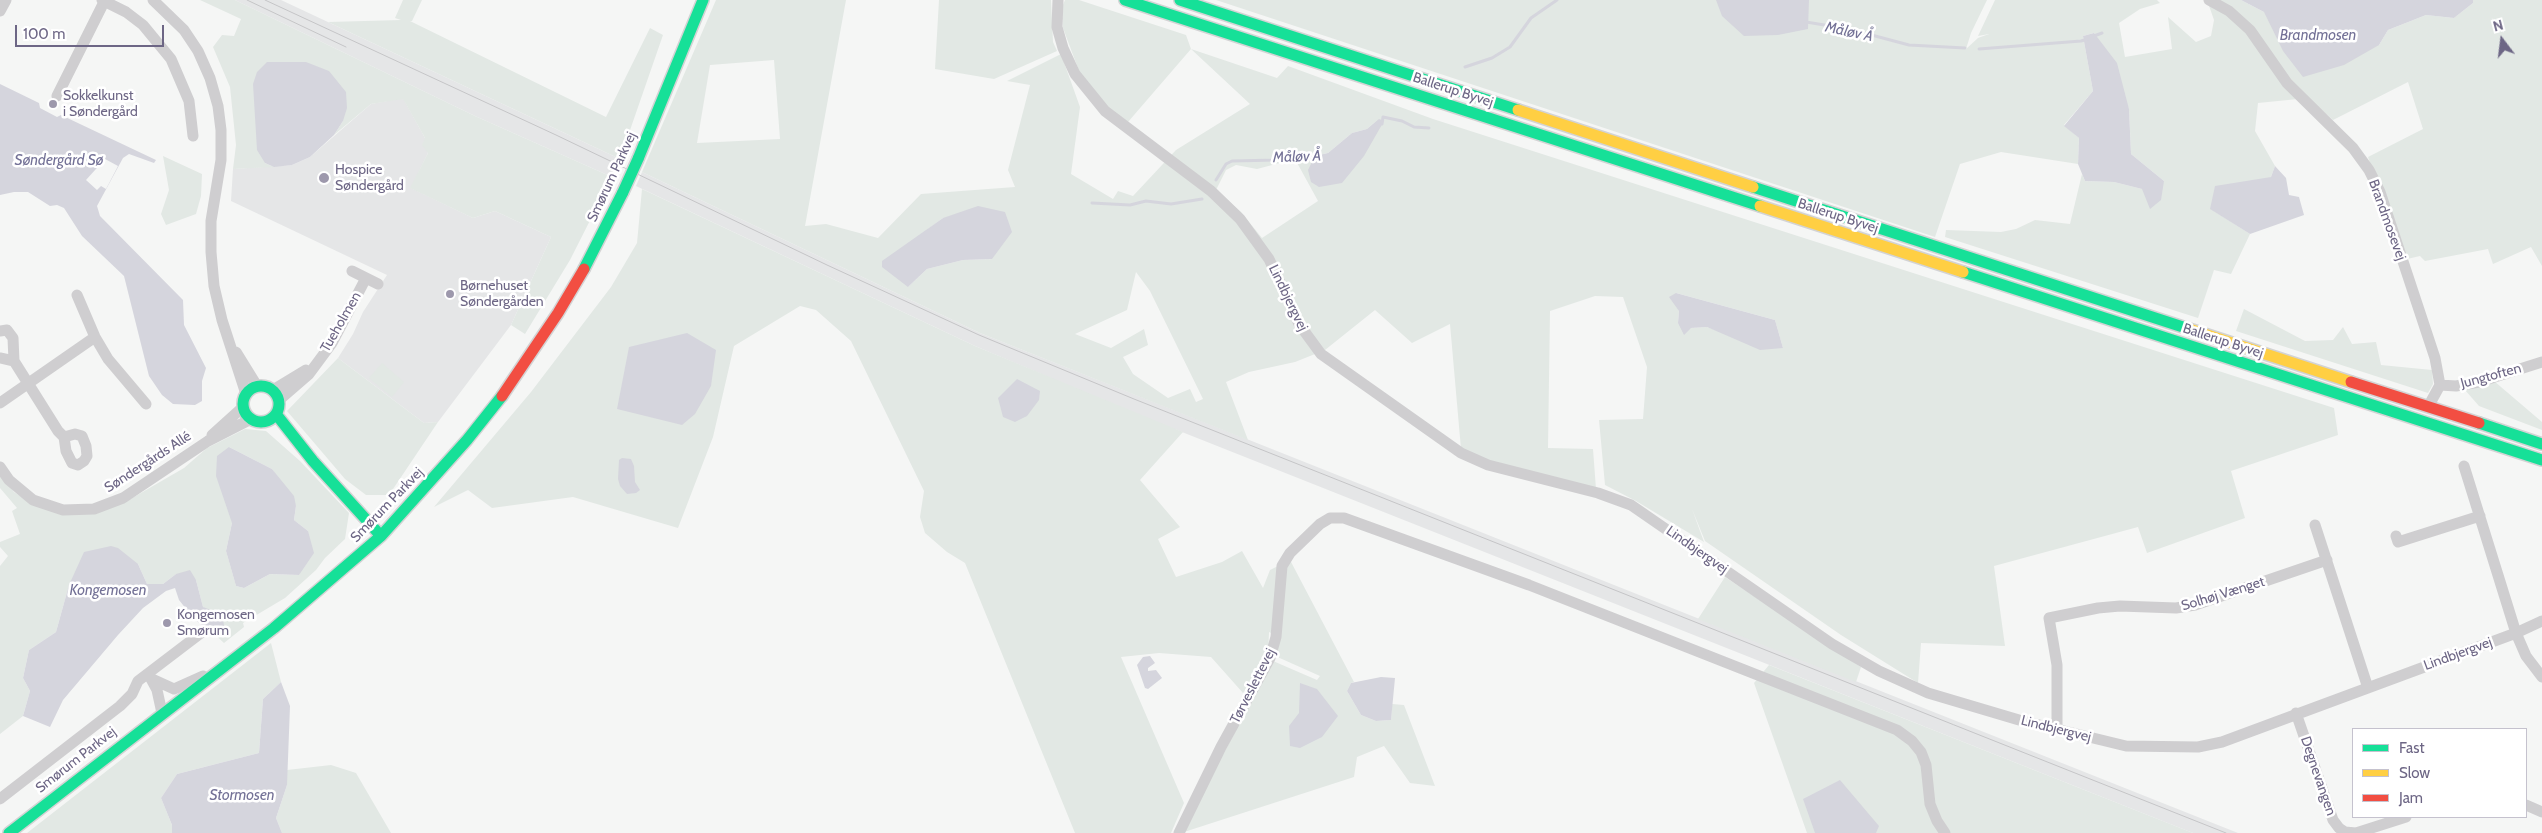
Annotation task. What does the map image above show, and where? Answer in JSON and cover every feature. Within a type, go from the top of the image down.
[{"type":"main road","name":"Smørum Parkvej","points":[[665,94],[691,0]]},
{"type":"main road","name":"Smørum Parkvej","points":[[9,833],[319,591],[381,536],[462,446],[511,385],[558,313],[592,256],[638,159],[703,0]]},
{"type":"main road","name":"Ballerup Byvej","points":[[1125,0],[2542,460]]},
{"type":"main road","name":"Ballerup Byvej","points":[[1180,0],[2542,444]]},
{"type":"main road","points":[[257,386],[265,386],[273,390],[279,400],[272,417],[251,419],[243,407],[246,394],[257,386]]},
{"type":"main road","points":[[272,417],[381,536]]},
{"type":"street","points":[[0,11],[6,0]]},
{"type":"street","points":[[57,96],[104,0],[126,12],[143,26],[171,59],[188,101],[193,136]]},
{"type":"street","points":[[153,0],[184,30],[198,51],[210,78],[218,106],[221,160],[211,221],[214,286],[230,348],[246,394]]},
{"type":"street","name":"Lindbjergvej","points":[[1058,0],[1057,27],[1063,48],[1075,74],[1105,111],[1211,191],[1240,219],[1269,259],[1299,324],[1321,354],[1469,457],[1488,465],[1598,493],[1631,505],[1832,644],[1879,671],[1938,696],[2126,746],[2198,747],[2222,742],[2516,633],[2542,620]]},
{"type":"street","name":"Brandmosevej","points":[[2209,0],[2229,11],[2250,30],[2287,84],[2353,148],[2369,170],[2380,192],[2435,358],[2440,385]]},
{"type":"street","name":"Tueholmen","points":[[352,271],[378,284]]},
{"type":"street","name":"Tueholmen","points":[[279,400],[309,374],[333,341],[366,278]]},
{"type":"street","points":[[77,295],[95,337],[108,360],[146,404]]},
{"type":"street","points":[[0,331],[7,330],[13,338],[14,361],[58,431],[64,437]]},
{"type":"street","points":[[0,403],[95,337]]},
{"type":"street","points":[[230,348],[236,352],[257,386]]},
{"type":"street","points":[[0,358],[14,361]]},
{"type":"street","name":"Jungtoften","points":[[2440,385],[2456,386],[2479,382],[2542,362]]},
{"type":"street","name":"Tueholmen","points":[[273,390],[314,365]]},
{"type":"street","points":[[2428,407],[2440,385]]},
{"type":"street","name":"Søndergårds Allé","points":[[208,441],[243,407]]},
{"type":"street","name":"Søndergårds Allé","points":[[0,467],[20,491],[41,503],[63,510],[94,509],[123,498],[208,441],[251,419]]},
{"type":"street","points":[[2464,466],[2516,633],[2526,656],[2542,677]]},
{"type":"street","points":[[2396,536],[2398,542],[2480,516]]},
{"type":"street","name":"Tørveslettevej","points":[[1178,833],[1221,747],[1270,658],[1276,637],[1282,566],[1290,553],[1320,524],[1330,518],[1344,518],[1538,588],[1897,730],[1912,741],[1921,752],[1926,765],[1930,804],[1937,821],[1945,833]]},
{"type":"street","points":[[2315,525],[2368,688]]},
{"type":"street","name":"Solhøj Vænget","points":[[2057,729],[2057,665],[2049,618],[2098,608],[2120,606],[2176,608],[2195,606],[2327,560]]},
{"type":"street","points":[[0,799],[120,706],[132,694],[138,681],[150,676],[201,633]]},
{"type":"street","points":[[150,676],[164,686],[174,689],[181,688],[229,663]]},
{"type":"street","points":[[150,676],[162,713]]},
{"type":"street","name":"Degnevangen","points":[[2296,713],[2333,820],[2339,828],[2345,832],[2356,833],[2403,818]]},
{"type":"street","points":[[2527,806],[2542,812]]},
{"type":"shaded area","points":[[200,0],[235,0],[475,116],[612,177],[570,260],[525,334],[511,325],[551,237],[495,211],[473,218],[410,188],[428,153],[422,145],[425,138],[403,99],[371,104],[334,135],[343,121],[265,163],[274,167],[233,169],[236,145],[230,87],[213,47],[222,35],[234,36],[241,19]]},
{"type":"shaded area","points":[[235,0],[281,0],[620,159],[612,177],[475,116]]},
{"type":"shaded area","points":[[403,0],[422,0],[412,21],[410,21],[606,117],[650,28],[663,35],[620,159],[328,22],[401,20],[395,18]]},
{"type":"shaded area","points":[[716,0],[846,0],[805,226],[826,224],[878,238],[921,194],[1015,187],[1008,170],[1030,85],[1007,81],[1061,54],[1080,107],[1071,174],[1113,199],[1118,191],[1133,196],[1176,150],[1250,104],[1191,49],[1277,78],[1288,66],[1433,119],[2334,408],[2338,435],[2231,471],[2245,518],[2147,553],[2138,527],[1994,566],[2005,646],[1921,643],[1918,683],[1841,635],[1705,541],[1692,509],[1704,542],[1636,501],[1605,485],[1599,420],[1643,419],[1647,367],[1623,297],[1595,296],[1550,311],[1548,448],[1593,449],[1596,489],[1488,463],[1461,449],[1450,324],[1412,343],[1375,310],[1325,350],[1295,362],[1249,372],[1226,382],[1248,440],[980,333],[642,172]],"holes":[[[774,60],[780,139],[697,143],[710,65]],[[1378,119],[1311,182],[1312,163],[1315,156],[1328,153],[1352,133],[1367,129]],[[1295,159],[1318,201],[1262,238],[1241,212],[1216,190],[1226,170],[1236,165],[1257,169]],[[943,218],[992,259],[963,260],[927,269],[908,287],[928,229]],[[1136,272],[1150,291],[1203,399],[1196,402],[1190,389],[1168,398],[1133,374],[1123,357],[1148,345],[1144,329],[1111,348],[1075,334],[1127,310]],[[1676,293],[1775,320],[1783,348],[1735,337],[1707,327],[1690,328],[1678,323],[1679,311]]]},
{"type":"shaded area","points":[[939,0],[1051,0],[1053,42],[1057,51],[994,79],[935,69]]},
{"type":"shaded area","points":[[1065,0],[1079,0],[1186,35],[1191,49],[1128,122],[1106,106],[1079,71],[1063,28],[1062,7]]},
{"type":"shaded area","points":[[1216,0],[1987,0],[1971,33],[1966,49],[1978,38],[1989,34],[1978,36],[1995,0],[2157,0],[2160,3],[2140,9],[2119,23],[2125,57],[2172,49],[2168,17],[2196,42],[2211,36],[2214,20],[2207,0],[2241,0],[2264,12],[2379,45],[2388,30],[2426,15],[2454,18],[2473,3],[2473,0],[2542,0],[2542,266],[2531,247],[2493,264],[2488,249],[2425,261],[2420,256],[2403,260],[2368,157],[2423,129],[2408,82],[2333,120],[2308,98],[2258,103],[2255,131],[2275,166],[2271,177],[2211,209],[2250,234],[2231,274],[2214,270],[2198,318],[1945,237],[1946,230],[2001,232],[2016,229],[2035,220],[2070,224],[2082,174],[2085,181],[2114,182],[2142,189],[2164,181],[2131,154],[2129,109],[2094,33],[2083,36],[2093,91],[2064,125],[2079,138],[2078,164],[2001,152],[1960,164],[1935,237]]},
{"type":"shaded area","name":"Børnehuset Søndergården","points":[[403,98],[425,138],[428,153],[411,188],[473,218],[495,211],[551,237],[511,325],[438,422],[424,423],[338,358],[353,334],[363,312],[387,275],[231,201],[233,169],[292,165],[310,157],[371,104]]},
{"type":"shaded area","points":[[163,156],[202,174],[201,196],[196,214],[166,225],[161,214],[169,190]]},
{"type":"shaded area","points":[[642,172],[980,333],[2238,833],[2193,833],[1129,411],[975,346],[636,186]]},
{"type":"shaded area","points":[[642,189],[975,346],[1183,432],[1140,480],[1180,527],[1158,539],[1176,577],[1222,562],[1242,551],[1263,588],[1270,570],[1290,560],[1354,682],[1351,683],[1347,691],[1361,715],[1376,721],[1391,720],[1392,704],[1404,705],[1435,786],[1410,783],[1384,746],[1357,757],[1354,777],[1181,833],[1273,661],[1317,680],[1320,676],[1273,655],[1278,636],[1269,632],[1268,657],[1243,693],[1211,657],[1159,653],[1121,657],[1184,803],[1171,833],[1075,833],[965,563],[947,552],[925,533],[920,517],[924,491],[851,341],[816,310],[800,306],[734,346],[713,437],[678,528],[573,497],[492,508],[468,490],[434,507],[531,392],[611,287],[637,243]]},
{"type":"shaded area","points":[[2244,309],[2305,341],[2333,340],[2343,327],[2352,344],[2376,342],[2381,365],[2432,370],[2433,384],[2428,393],[2236,331]]},
{"type":"shaded area","points":[[338,358],[424,423],[438,422],[389,495],[366,495],[345,479],[287,411]]},
{"type":"shaded area","points":[[382,363],[404,382],[392,397],[369,378]]},
{"type":"shaded area","points":[[2494,381],[2542,422],[2542,430],[2479,406],[2465,390]]},
{"type":"shaded area","points":[[245,429],[266,431],[300,461],[349,513],[345,539],[325,558],[316,570],[285,598],[243,623],[244,627],[224,643],[211,631],[225,631],[203,607],[196,580],[176,574],[163,584],[147,584],[138,564],[69,585],[56,632],[29,650],[23,678],[30,691],[23,716],[0,734],[0,566],[8,556],[0,547],[0,542],[20,534],[12,511],[17,508],[0,488],[0,473],[14,492],[34,505],[95,514],[127,501],[184,468],[207,448]],"holes":[[[229,447],[272,469],[296,506],[294,520],[308,531],[299,575],[270,574],[244,588],[236,586],[226,551],[232,523]]]},
{"type":"shaded area","points":[[1725,577],[1861,667],[1856,682],[1698,619]]},
{"type":"shaded area","points":[[271,643],[281,682],[263,699],[259,753],[177,774],[161,798],[172,825],[172,833],[27,833]]},
{"type":"shaded area","points":[[1769,665],[2193,833],[1807,833],[1754,683]]},
{"type":"shaded area","points":[[331,765],[356,773],[391,833],[282,833],[276,818],[287,785],[287,770]]},
{"type":"water","points":[[1716,0],[1809,0],[1808,29],[1778,35],[1744,36],[1722,16]]},
{"type":"water","name":"Brandmosen","points":[[2241,0],[2473,0],[2473,3],[2454,18],[2426,15],[2388,30],[2379,45],[2344,65],[2303,77],[2283,51],[2264,12]]},
{"type":"water","points":[[2094,33],[2117,63],[2129,109],[2131,154],[2164,181],[2161,200],[2150,209],[2142,189],[2114,182],[2085,181],[2078,164],[2079,138],[2064,126],[2093,91],[2083,36]]},
{"type":"water","points":[[267,62],[306,62],[329,71],[346,92],[347,108],[343,121],[334,135],[310,157],[292,165],[274,167],[265,163],[257,150],[253,84],[257,72]]},
{"type":"water","name":"Søndergård Sø","points":[[0,84],[39,103],[40,108],[57,117],[61,115],[156,160],[154,163],[129,154],[123,158],[97,206],[100,216],[183,300],[184,325],[206,368],[202,381],[202,401],[195,405],[173,404],[162,395],[149,376],[124,276],[82,236],[64,208],[57,205],[50,206],[28,192],[0,195]]},
{"type":"water","points":[[1379,119],[1384,121],[1364,156],[1342,183],[1319,187],[1311,182],[1308,170],[1315,156],[1328,153],[1352,133],[1367,129]]},
{"type":"water","points":[[2275,166],[2286,178],[2289,195],[2299,197],[2304,215],[2250,234],[2210,209],[2215,186],[2271,177]]},
{"type":"water","points":[[978,206],[1005,212],[1012,232],[992,259],[963,260],[927,269],[908,287],[882,267],[882,261],[943,218]]},
{"type":"water","points":[[1676,293],[1775,320],[1783,348],[1760,350],[1707,327],[1691,328],[1684,335],[1678,323],[1679,311],[1669,297]]},
{"type":"water","points":[[687,333],[716,350],[711,386],[695,414],[682,425],[617,409],[629,347]]},
{"type":"water","points":[[1017,379],[1040,391],[1039,400],[1027,416],[1015,422],[1003,417],[998,398]]},
{"type":"water","points":[[229,447],[272,469],[294,496],[296,506],[294,520],[308,531],[314,553],[299,575],[270,574],[244,588],[236,586],[226,551],[232,523],[216,476],[217,456]]},
{"type":"water","points":[[622,458],[631,459],[634,466],[635,482],[640,490],[636,493],[627,494],[620,486],[618,479],[619,460]]},
{"type":"water","name":"Kongemosen","points":[[111,546],[118,548],[138,564],[147,584],[163,584],[176,574],[190,570],[196,580],[203,607],[222,614],[225,631],[211,631],[195,620],[179,600],[175,588],[166,591],[143,608],[118,635],[63,700],[50,727],[23,716],[30,691],[23,678],[29,650],[56,632],[69,585],[84,552]]},
{"type":"water","points":[[1150,656],[1155,663],[1148,668],[1148,671],[1156,670],[1162,678],[1148,689],[1145,688],[1137,665],[1143,657]]},
{"type":"water","points":[[1381,677],[1395,678],[1391,720],[1376,721],[1361,715],[1347,691],[1351,683]]},
{"type":"water","name":"Stormosen","points":[[281,682],[290,706],[287,785],[276,818],[282,833],[172,833],[172,825],[161,798],[177,774],[259,753],[263,699]]},
{"type":"water","points":[[1300,683],[1317,689],[1338,716],[1322,737],[1300,748],[1290,746],[1289,726],[1299,713]]},
{"type":"water","points":[[1840,780],[1879,826],[1876,833],[1815,833],[1803,799]]},
{"type":"pier","points":[[105,159],[118,166],[106,189],[101,186],[97,190],[86,180]]},
{"type":"waterway","name":"Måløv Å","points":[[1465,67],[1492,58],[1510,47],[1531,18],[1557,0]]},
{"type":"waterway","name":"Måløv Å","points":[[1806,22],[1849,29],[1909,45],[1965,48]]},
{"type":"waterway","name":"Måløv Å","points":[[2094,36],[2102,33]]},
{"type":"waterway","name":"Måløv Å","points":[[1979,49],[2088,39]]},
{"type":"waterway","name":"Måløv Å","points":[[1382,124],[1383,117],[1402,121],[1414,127],[1429,128]]},
{"type":"waterway","name":"Måløv Å","points":[[1216,180],[1226,164],[1232,161],[1277,160],[1300,155],[1318,157]]},
{"type":"waterway","name":"Måløv Å","points":[[1092,203],[1130,205],[1146,201],[1171,204],[1202,199]]},
{"type":"tram line","points":[[247,0],[346,47]]},
{"type":"tram line","points":[[265,0],[979,335],[1134,399],[2226,833]]},
{"type":"traffic: fast","points":[[638,159],[703,0]]},
{"type":"traffic: fast","points":[[1125,0],[1760,206]]},
{"type":"traffic: fast","points":[[1180,0],[1518,110]]},
{"type":"traffic: fast","points":[[623,192],[638,159]]},
{"type":"traffic: fast","points":[[1753,187],[2189,329]]},
{"type":"traffic: fast","points":[[584,269],[623,192]]},
{"type":"traffic: fast","points":[[1963,272],[2542,460]]},
{"type":"traffic: fast","points":[[261,386],[268,387],[274,391],[278,397],[279,404],[278,411],[274,417],[268,421],[261,422],[254,421],[248,417],[244,411],[243,404],[244,397],[248,391],[254,387],[261,386]]},
{"type":"traffic: fast","points":[[9,833],[274,628],[381,536],[467,440],[502,396]]},
{"type":"traffic: fast","points":[[276,414],[313,461],[381,536]]},
{"type":"traffic: fast","points":[[2479,423],[2542,444]]},
{"type":"traffic: slow","points":[[1518,110],[1753,187]]},
{"type":"traffic: slow","points":[[1760,206],[1963,272]]},
{"type":"traffic: slow","points":[[2189,329],[2351,382]]},
{"type":"traffic: jam","points":[[502,396],[558,313],[584,269]]},
{"type":"traffic: jam","points":[[2351,382],[2479,423]]},
{"type":"place","name":"Sokkelkunst i Søndergård","points":[[53,104]]},
{"type":"place","name":"Hospice Søndergård","points":[[324,178]]},
{"type":"place","name":"Børnehuset Søndergården","points":[[450,294]]},
{"type":"place","name":"Kongemosen Smørum","points":[[167,623]]}]
